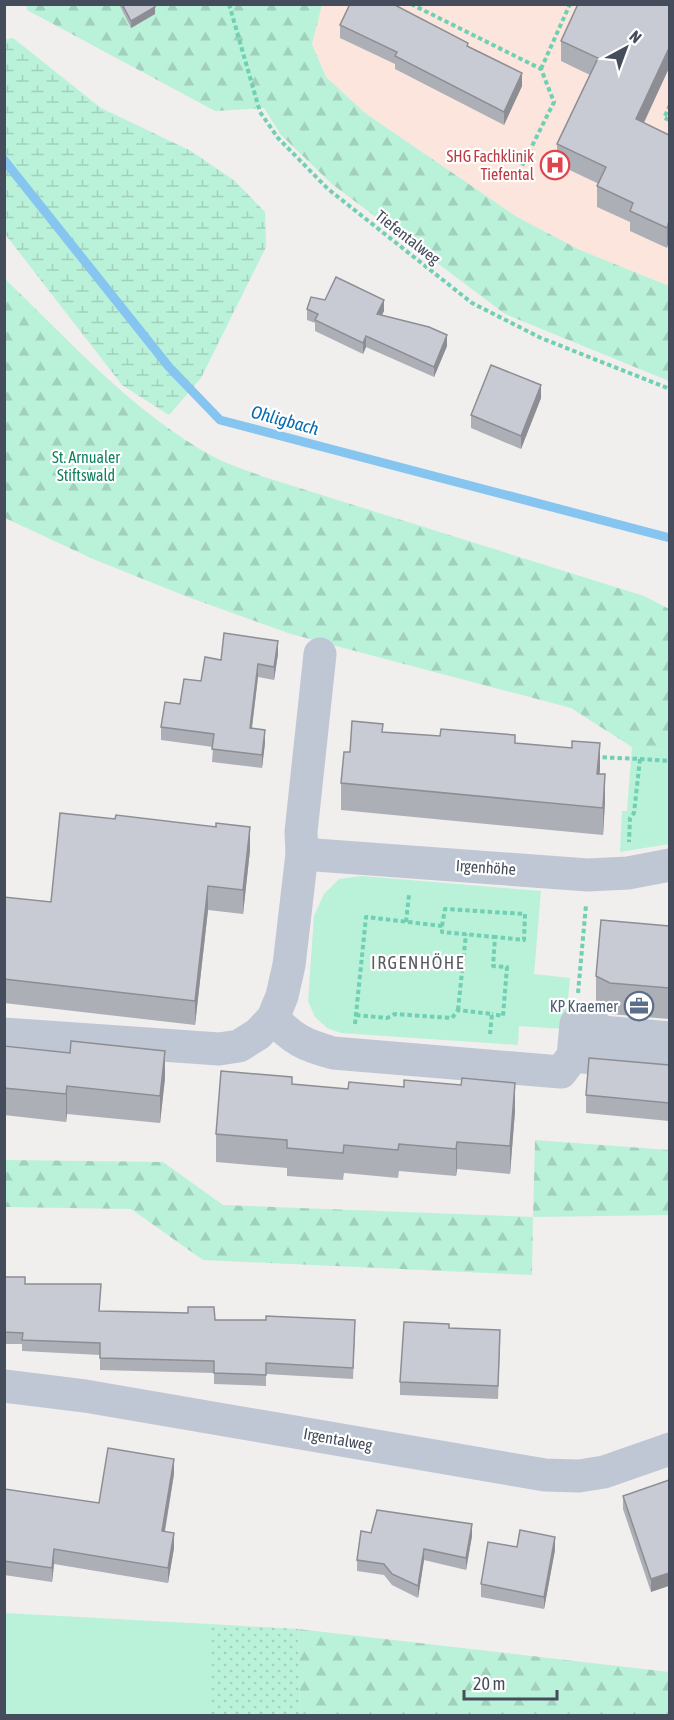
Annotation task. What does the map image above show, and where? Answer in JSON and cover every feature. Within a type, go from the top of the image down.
[{"type":"street","points":[[4,1034],[219,1049],[239,1046],[258,1034],[273,1018],[289,965],[302,854],[301,832],[320,654]]},
{"type":"street","name":"Irgenhöhe","points":[[302,854],[588,875],[628,873],[669,865]]},
{"type":"street","points":[[273,1018],[289,1036],[307,1046],[333,1053],[561,1071],[573,1056],[576,1024],[595,1026],[602,1032],[669,1038]]},
{"type":"street","points":[[573,1056],[669,1065]]},
{"type":"street","name":"Irgentalweg","points":[[4,1386],[85,1396],[545,1475],[579,1476],[597,1473],[669,1449]]},
{"type":"path","name":"Tiefentalweg","points":[[229,4],[260,112],[278,138],[327,189],[472,303],[541,338],[669,389]]},
{"type":"path","points":[[411,4],[541,69],[554,102],[516,178]]},
{"type":"path","points":[[541,69],[570,4]]},
{"type":"path","points":[[669,105],[663,117],[669,120]]},
{"type":"path","points":[[591,756],[669,761]]},
{"type":"path","points":[[628,873],[630,818],[634,813],[640,759]]},
{"type":"path","points":[[576,1024],[588,875]]},
{"type":"path","points":[[406,922],[410,885]]},
{"type":"path","points":[[445,909],[525,914],[524,940],[442,932],[442,926],[445,909]]},
{"type":"path","points":[[355,1029],[366,917],[442,926]]},
{"type":"path","points":[[356,1015],[387,1018],[395,1014],[452,1018],[458,1010],[466,934]]},
{"type":"path","points":[[458,1010],[503,1016],[507,967],[494,966],[495,937]]},
{"type":"path","points":[[487,1066],[492,1014]]},
{"type":"shaded area","name":"SHG Fachklinik Tiefental","points":[[322,5],[669,5],[669,286],[580,250],[517,217],[365,113],[326,77],[312,44]]},
{"type":"green space","points":[[26,5],[322,5],[312,44],[326,77],[365,113],[517,217],[580,250],[669,286],[669,381],[505,314],[332,184],[281,135],[264,108],[215,111],[27,10]]},
{"type":"green space","points":[[13,38],[101,108],[191,151],[235,181],[265,212],[266,247],[201,378],[169,415],[122,385],[5,234],[4,40]]},
{"type":"green space","name":"St. Arnualer Stiftswald","points":[[4,278],[129,398],[184,439],[220,460],[261,476],[644,596],[669,609],[669,750],[632,747],[571,708],[291,634],[188,597],[93,559],[5,518]]},
{"type":"green space","points":[[632,747],[669,750],[669,844],[620,852],[622,811],[627,811]]},
{"type":"green space","points":[[362,876],[541,891],[534,974],[570,978],[565,1029],[519,1026],[518,1045],[341,1033],[327,1028],[315,1017],[308,1001],[314,916],[324,894],[339,879]]},
{"type":"green space","points":[[535,1140],[669,1150],[669,1215],[533,1217]]},
{"type":"green space","points":[[5,1160],[163,1162],[223,1205],[533,1217],[532,1275],[203,1260],[131,1209],[5,1207]]},
{"type":"green space","points":[[5,1613],[209,1624],[209,1715],[5,1715]]},
{"type":"green space","points":[[209,1624],[298,1629],[300,1715],[209,1716]]},
{"type":"green space","points":[[298,1629],[669,1672],[669,1715],[300,1715]]},
{"type":"building","points":[[122,4],[154,4],[155,7],[131,21]]},
{"type":"building","points":[[350,4],[393,4],[468,43],[467,46],[522,73],[504,112],[395,56],[397,52],[340,25]]},
{"type":"building","points":[[578,4],[669,4],[669,48],[636,119],[669,135],[669,221],[667,228],[630,211],[633,203],[597,186],[606,167],[557,144],[598,58],[561,41]]},
{"type":"building","points":[[336,277],[384,300],[377,314],[429,327],[447,335],[434,367],[366,336],[363,343],[315,320],[318,314],[307,309],[311,297],[325,300]]},
{"type":"building","points":[[491,365],[541,385],[521,436],[471,415]]},
{"type":"building","points":[[224,633],[278,641],[274,667],[258,664],[250,728],[265,730],[262,755],[212,749],[214,734],[161,727],[165,702],[180,704],[184,679],[201,681],[205,657],[221,660]]},
{"type":"building","points":[[352,721],[383,724],[382,732],[440,736],[441,729],[515,735],[515,743],[572,748],[572,741],[600,743],[597,774],[605,774],[603,808],[341,783],[344,752],[350,752]]},
{"type":"building","points":[[60,813],[115,819],[116,815],[216,827],[216,823],[250,827],[243,890],[208,886],[195,1001],[4,979],[4,897],[51,902]]},
{"type":"building","points":[[601,920],[669,926],[669,988],[610,983],[596,976]]},
{"type":"building","points":[[71,1041],[165,1051],[160,1096],[67,1086],[66,1094],[4,1088],[4,1046],[70,1053]]},
{"type":"building","points":[[589,1058],[669,1065],[669,1103],[586,1095]]},
{"type":"building","points":[[221,1071],[292,1077],[292,1084],[348,1089],[349,1082],[404,1087],[404,1080],[461,1085],[462,1078],[515,1083],[510,1146],[457,1142],[456,1149],[399,1144],[398,1150],[344,1145],[343,1153],[287,1148],[287,1140],[216,1134]]},
{"type":"building","points":[[4,1277],[25,1277],[25,1284],[101,1284],[99,1311],[188,1313],[188,1307],[214,1307],[215,1320],[266,1320],[266,1316],[355,1320],[353,1368],[266,1363],[266,1375],[214,1373],[214,1361],[100,1358],[100,1343],[22,1340],[23,1333],[4,1332]]},
{"type":"building","points":[[404,1322],[449,1324],[449,1328],[500,1330],[498,1386],[400,1382]]},
{"type":"building","points":[[108,1448],[174,1459],[162,1531],[174,1533],[168,1568],[54,1549],[52,1568],[4,1561],[5,1489],[99,1503]]},
{"type":"building","points":[[669,1480],[669,1573],[651,1579],[623,1496]]},
{"type":"building","points":[[377,1510],[472,1524],[466,1558],[424,1549],[418,1586],[392,1574],[384,1564],[357,1560],[361,1531],[371,1533]]},
{"type":"building","points":[[520,1530],[555,1537],[544,1597],[481,1584],[488,1542],[517,1547]]},
{"type":"waterway","name":"Ohligbach","points":[[4,160],[169,367],[220,420],[670,538]]},
{"type":"place","name":"SHG Fachklinik Tiefental","points":[[555,165]]},
{"type":"place","name":"KP Kraemer","points":[[639,1006]]},
{"type":"district","name":"IRGENHÖHE","points":[[418,962]]}]
